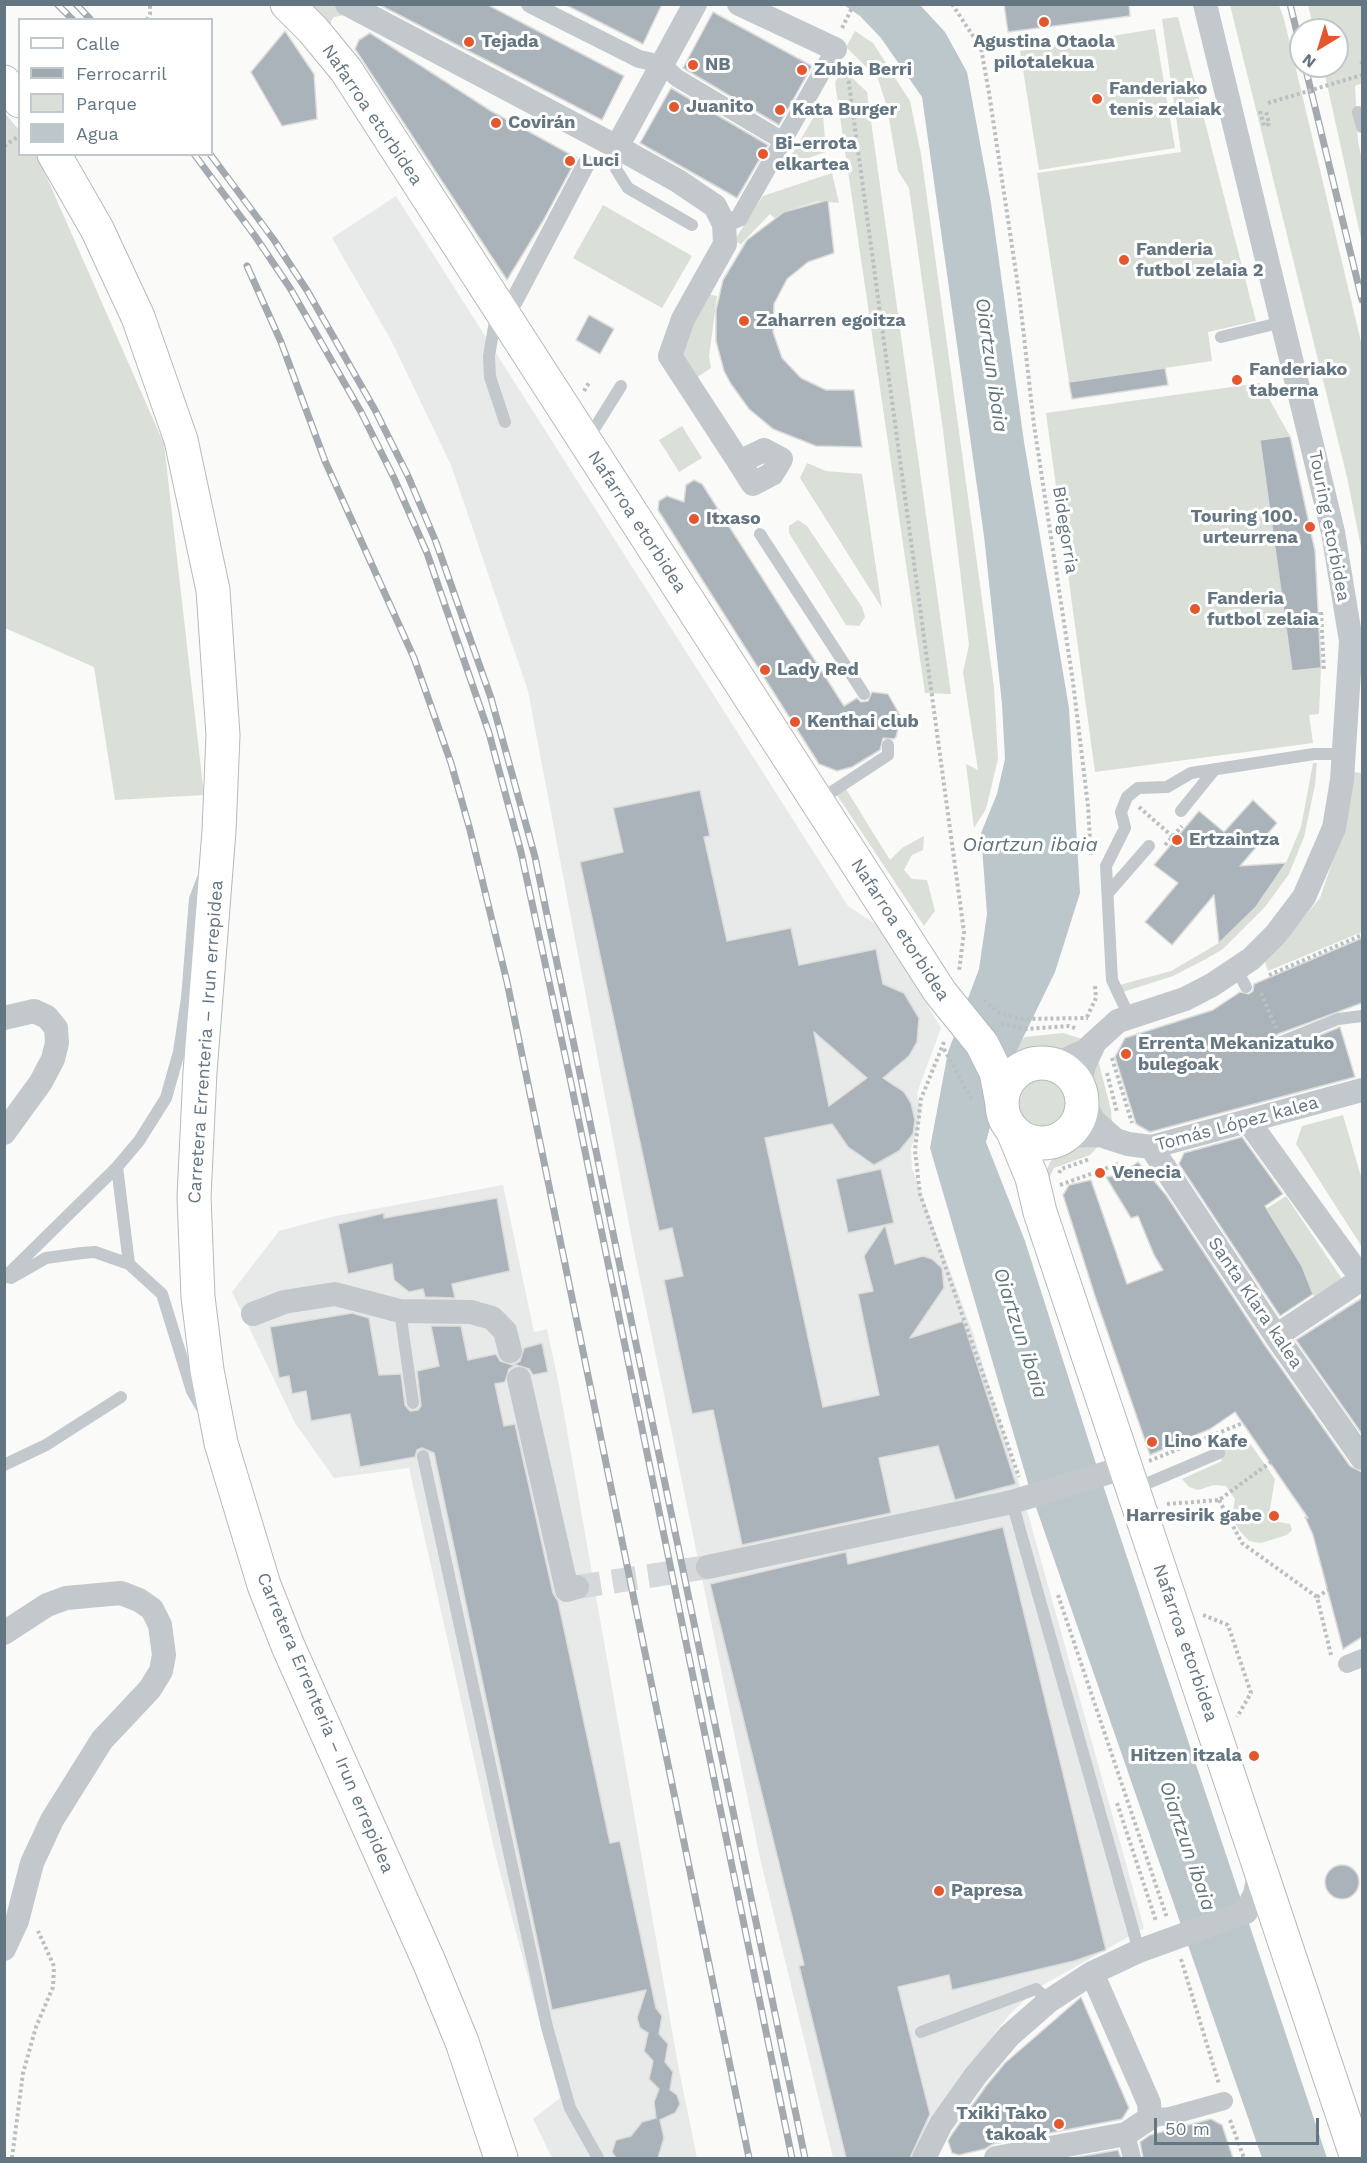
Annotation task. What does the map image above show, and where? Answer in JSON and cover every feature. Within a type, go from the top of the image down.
[{"type":"main road","name":"Nafarroa etorbidea","points":[[287,4],[313,30],[346,70],[506,303],[582,437],[817,802],[949,983],[996,1072],[997,1113],[1047,1195]]},
{"type":"main road","points":[[4,82],[18,99]]},
{"type":"main road","name":"Carretera Errenteria – Irun errepidea","points":[[55,156],[97,229],[138,318],[181,440],[213,590],[222,735],[219,831],[200,1072],[194,1197],[198,1297],[207,1370],[221,1443],[264,1585],[288,1646],[430,1964],[462,2042],[501,2158]]},
{"type":"main road","name":"Nafarroa etorbidea","points":[[982,1044],[1006,1057],[1043,1065]]},
{"type":"main road","points":[[1043,1065],[1069,1074],[1081,1094],[1076,1124],[1057,1139],[1025,1139],[997,1113],[1007,1083],[1014,1075],[1043,1065]]},
{"type":"main road","name":"Nafarroa etorbidea","points":[[1057,1139],[1040,1168],[1127,1474],[1357,2158]]},
{"type":"street","points":[[347,4],[617,147],[678,181],[715,206],[724,224],[725,244],[683,319],[670,356],[739,462]]},
{"type":"street","points":[[530,4],[639,59],[662,64],[677,78],[783,141]]},
{"type":"street","points":[[617,147],[695,4]]},
{"type":"street","points":[[724,224],[739,218],[837,41],[739,4]]},
{"type":"street","name":"Touring etorbidea","points":[[1104,1052],[1104,1032],[1124,1008],[1185,999],[1242,978],[1304,897],[1334,828],[1345,754],[1351,641],[1333,532],[1284,322],[1205,4]]},
{"type":"street","points":[[506,303],[586,164]]},
{"type":"street","points":[[4,1018],[34,1011],[47,1017],[56,1028],[57,1043],[53,1059],[41,1082],[4,1133]]},
{"type":"street","name":"Touring etorbidea","points":[[1043,1065],[1104,1052]]},
{"type":"street","name":"Touring etorbidea","points":[[1081,1094],[1084,1065],[1104,1052]]},
{"type":"street","name":"Tomás López kalea","points":[[1081,1094],[1094,1121],[1121,1136],[1128,1144],[1151,1148],[1362,1090]]},
{"type":"street","points":[[1248,1121],[1362,1279],[1276,1336]]},
{"type":"street","name":"Tomás López kalea","points":[[1057,1139],[1088,1134],[1121,1136]]},
{"type":"street","name":"Santa Klara kalea","points":[[1151,1148],[1276,1336],[1362,1458]]},
{"type":"street","points":[[253,1314],[284,1302],[335,1294],[400,1311],[471,1312],[492,1318],[505,1330],[510,1351]]},
{"type":"street","points":[[519,1379],[567,1590],[577,1587]]},
{"type":"street","points":[[708,1567],[1019,1500],[1127,1474]]},
{"type":"street","points":[[4,1633],[47,1605],[66,1598],[121,1593],[139,1600],[152,1609],[160,1625],[164,1655],[161,1671],[150,1689],[102,1740],[52,1820],[32,1863],[17,1921],[4,1949]]},
{"type":"street","points":[[924,2158],[941,2124],[976,2075],[1009,2036],[1049,2001],[1092,1973],[1139,1951],[1169,1944],[1246,1912],[1255,1894],[1260,1869]]},
{"type":"street","points":[[1246,1912],[1263,1921],[1283,1939]]},
{"type":"street","points":[[1092,1973],[1149,2103],[1150,2118]]},
{"type":"street","points":[[1003,2158],[1126,2134],[1150,2118],[1170,2116],[1224,2101]]},
{"type":"street","points":[[1126,2134],[1132,2158]]},
{"type":"lane","points":[[1358,112],[1362,128]]},
{"type":"lane","points":[[617,147],[616,169],[627,188],[692,225]]},
{"type":"lane","points":[[505,422],[490,377],[489,356],[506,303]]},
{"type":"lane","points":[[1221,337],[1284,322]]},
{"type":"lane","points":[[582,437],[596,426],[621,386]]},
{"type":"lane","points":[[760,534],[864,694]]},
{"type":"lane","points":[[817,802],[888,755],[888,745]]},
{"type":"lane","points":[[1124,1008],[1112,980],[1106,866],[1125,828],[1121,812],[1127,797],[1138,789],[1167,787],[1191,773],[1314,754],[1345,754]]},
{"type":"lane","points":[[1185,815],[1215,769]]},
{"type":"lane","points":[[4,1278],[117,1167],[139,1141],[166,1098],[179,1052],[187,998],[195,899],[219,831]]},
{"type":"lane","points":[[1108,892],[1154,849]]},
{"type":"lane","points":[[1281,1042],[1338,1019],[1362,1016]]},
{"type":"lane","points":[[117,1167],[129,1264]]},
{"type":"lane","points":[[4,1282],[46,1258],[95,1252],[129,1264],[162,1294],[192,1391],[221,1443]]},
{"type":"lane","points":[[400,1311],[413,1403]]},
{"type":"lane","points":[[4,1465],[46,1445],[121,1397]]},
{"type":"lane","points":[[1127,1474],[1219,1453]]},
{"type":"lane","points":[[423,1456],[547,2027],[570,2108],[598,2158]]},
{"type":"lane","points":[[1019,1500],[1139,1951]]},
{"type":"lane","points":[[921,2032],[1036,1989],[1049,2001]]},
{"type":"path","points":[[854,4],[837,41],[848,69],[964,932],[949,983]]},
{"type":"path","name":"Bidegorria","points":[[952,4],[981,48],[989,93],[1019,293],[1034,425],[1073,682],[1088,806],[1091,865]]},
{"type":"path","points":[[1268,103],[1362,75]]},
{"type":"path","points":[[4,146],[18,137]]},
{"type":"path","points":[[1320,601],[1324,682]]},
{"type":"path","points":[[1147,814],[1173,837]]},
{"type":"path","points":[[1154,849],[1173,837],[1185,815]]},
{"type":"path","points":[[1266,976],[1362,935]]},
{"type":"path","points":[[1044,1028],[1069,1026],[1080,1030],[1096,998],[1095,977]]},
{"type":"path","points":[[1260,991],[1281,1042]]},
{"type":"path","points":[[982,999],[998,1012],[1019,1019],[1086,1017],[1094,1022],[1124,1008]]},
{"type":"path","points":[[944,1033],[944,1048],[921,1099],[915,1150],[920,1194],[1019,1500]]},
{"type":"path","points":[[944,1048],[997,1113]]},
{"type":"path","points":[[1047,1195],[1069,1180],[1118,1164],[1121,1136],[1112,1057],[1104,1052]]},
{"type":"path","points":[[1104,1052],[1121,1136]]},
{"type":"path","points":[[1127,1474],[1243,1423]]},
{"type":"path","points":[[1164,1502],[1169,1505],[1184,1501],[1219,1500],[1271,1462]]},
{"type":"path","points":[[1219,1500],[1242,1543],[1317,1597],[1335,1669],[1355,1661]]},
{"type":"path","points":[[1317,1597],[1328,1590]]},
{"type":"path","points":[[1057,1591],[1145,1859],[1169,1944],[1244,2158]]},
{"type":"path","points":[[12,2158],[22,2073],[36,2027],[53,1987],[54,1966],[34,1925],[17,1921]]},
{"type":"shaded area","name":"Papresa","points":[[396,196],[848,906],[882,928],[941,1028],[917,1093],[921,1108],[917,1134],[911,1148],[912,1168],[973,1333],[1021,1489],[1144,1928],[1036,1989],[1009,2015],[930,2118],[915,2158],[833,2158],[760,1858],[634,1250],[528,691],[451,465],[391,340],[332,238]]},
{"type":"shaded area","points":[[503,1185],[534,1332],[547,1329],[559,1385],[679,2070],[697,2158],[552,2158],[533,2119],[560,2098],[496,1857],[409,1468],[334,1478],[295,1423],[232,1292],[279,1231],[331,1217]]},
{"type":"green space","points":[[304,5],[335,5],[345,15],[334,17],[331,21],[331,32]]},
{"type":"green space","points":[[1230,5],[1279,5],[1284,19],[1289,40],[1289,78],[1298,78],[1362,346],[1362,552],[1347,477]]},
{"type":"green space","points":[[1308,5],[1362,5],[1362,83],[1355,86],[1358,142],[1362,160],[1362,243],[1326,78],[1349,78],[1349,18],[1311,18]]},
{"type":"green space","name":"Fanderia futbol zelaia 2","points":[[1178,17],[1256,321],[1208,332],[1212,361],[1069,382],[1037,173],[1181,152],[1162,19]]},
{"type":"green space","name":"Fanderiako tenis zelaiak","points":[[1155,29],[1175,148],[1039,170],[1020,51]]},
{"type":"green space","points":[[855,31],[873,43],[910,101],[921,154],[994,687],[998,759],[986,809],[974,828],[966,764],[978,770],[963,672],[969,645],[943,430],[909,188],[898,171],[887,107],[878,79],[846,47]]},
{"type":"green space","points":[[842,68],[867,92],[951,694],[925,693],[835,83]]},
{"type":"green space","points":[[822,103],[826,152],[785,166]]},
{"type":"green space","points":[[4,112],[18,129],[18,156],[37,156],[164,444],[204,795],[115,800],[94,667],[5,628]]},
{"type":"green space","points":[[832,173],[839,203],[818,201],[789,210],[775,219],[770,214],[741,244],[734,241],[763,196]]},
{"type":"green space","points":[[603,205],[692,256],[662,308],[573,258]]},
{"type":"green space","points":[[707,294],[717,296],[709,357],[711,368],[696,378],[680,350]]},
{"type":"green space","name":"Fanderia futbol zelaia","points":[[1260,383],[1290,436],[1315,551],[1321,668],[1319,714],[1309,715],[1313,743],[1095,772],[1046,413]]},
{"type":"green space","points":[[682,426],[702,458],[679,472],[659,440]]},
{"type":"green space","points":[[807,463],[826,471],[862,474],[882,608],[800,478]]},
{"type":"green space","points":[[798,520],[807,526],[862,607],[865,617],[859,626],[846,625],[789,533],[789,526]]},
{"type":"green space","points":[[1313,763],[1317,763],[1315,785],[1304,837],[1289,874],[1265,907],[1223,949],[1173,976],[1123,992],[1116,986],[1171,971],[1219,943],[1256,907],[1286,863],[1301,827]]},
{"type":"green space","points":[[1353,772],[1362,773],[1362,932],[1268,971],[1265,962],[1320,898],[1339,842]]},
{"type":"green space","points":[[846,789],[890,860],[902,848],[924,836],[923,850],[912,855],[904,870],[912,879],[927,880],[935,911],[924,926],[837,795]]},
{"type":"green space","points":[[1063,1033],[1082,1039],[1061,1053],[1034,1054],[1010,1051],[1025,1037]]},
{"type":"green space","points":[[1097,1056],[1111,1110],[1112,1124],[1091,1099],[1089,1086]]},
{"type":"green space","points":[[1042,1077],[1056,1081],[1064,1089],[1068,1103],[1064,1117],[1056,1125],[1042,1129],[1028,1125],[1020,1117],[1016,1103],[1020,1089],[1028,1081]]},
{"type":"green space","points":[[1343,1115],[1362,1180],[1362,1247],[1296,1144],[1302,1126]]},
{"type":"green space","points":[[1069,1144],[1099,1145],[1090,1155],[1054,1168],[1046,1185],[1046,1172],[1050,1162]]},
{"type":"green space","points":[[1286,1196],[1342,1279],[1314,1296],[1304,1271],[1266,1209]]},
{"type":"green space","points":[[1247,1439],[1275,1479],[1268,1520],[1290,1524],[1292,1530],[1287,1535],[1261,1543],[1249,1541],[1239,1530],[1232,1517],[1235,1499],[1226,1486],[1214,1485],[1198,1490],[1189,1487],[1182,1479],[1222,1461],[1214,1443]]},
{"type":"water","name":"Oiartzun ibaia","points":[[844,5],[920,5],[945,32],[967,72],[991,203],[1024,442],[1069,708],[1080,893],[1055,972],[1004,1077],[986,1142],[1025,1241],[1097,1467],[1327,2158],[1262,2158],[1030,1490],[930,1148],[948,1052],[979,969],[987,914],[981,833],[997,794],[1005,759],[1002,704],[984,536],[922,97],[881,38],[860,16]]},
{"type":"building","points":[[378,4],[486,4],[624,76],[602,120]]},
{"type":"building","points":[[564,4],[662,4],[643,44]]},
{"type":"building","name":"Agustina Otaola pilotalekua","points":[[1004,4],[1129,4],[1130,16],[1008,32]]},
{"type":"building","points":[[713,12],[812,66],[779,125],[683,68]]},
{"type":"building","points":[[285,31],[314,74],[317,119],[282,126],[251,72]]},
{"type":"building","points":[[370,33],[491,111],[577,158],[543,221],[507,280],[355,49],[359,40]]},
{"type":"building","points":[[671,88],[768,145],[737,198],[640,143]]},
{"type":"building","name":"Zaharren egoitza","points":[[828,200],[834,253],[808,262],[787,279],[774,304],[773,332],[782,358],[801,378],[826,390],[854,390],[862,447],[816,446],[773,429],[749,409],[731,384],[724,371],[716,341],[716,310],[723,280],[747,240],[784,212]]},
{"type":"building","points":[[589,315],[614,329],[600,354],[576,340]]},
{"type":"building","points":[[1165,368],[1168,385],[1072,399],[1069,382]]},
{"type":"building","points":[[1290,436],[1315,551],[1321,668],[1292,671],[1260,440]]},
{"type":"building","points":[[694,480],[702,484],[844,706],[857,698],[861,702],[868,701],[872,692],[888,694],[901,717],[896,737],[894,739],[883,738],[880,750],[852,767],[837,771],[819,764],[658,510],[659,501],[667,496],[684,502],[686,485]]},
{"type":"building","points":[[700,790],[710,836],[704,837],[727,941],[791,928],[799,965],[876,949],[883,984],[904,993],[919,1018],[917,1042],[909,1056],[883,1078],[904,1092],[911,1103],[915,1120],[913,1134],[899,1151],[874,1165],[848,1147],[832,1124],[765,1138],[823,1407],[879,1395],[858,1294],[873,1291],[864,1256],[885,1225],[895,1264],[923,1256],[932,1259],[942,1268],[944,1288],[910,1338],[963,1321],[1016,1484],[955,1500],[938,1446],[879,1458],[891,1513],[742,1545],[713,1410],[692,1414],[664,1280],[683,1276],[672,1228],[659,1231],[580,862],[623,852],[613,808]],"holes":[[[814,1032],[867,1078],[829,1106]]]},
{"type":"building","name":"Ertzaintza","points":[[1253,800],[1277,823],[1240,866],[1286,863],[1256,907],[1219,943],[1214,895],[1172,945],[1145,922],[1178,883],[1154,865],[1199,811],[1224,832]]},
{"type":"building","points":[[1362,938],[1362,1003],[1278,1034],[1273,1041],[1276,1049],[1284,1050],[1340,1027],[1355,1077],[1150,1132],[1136,1124],[1115,1057],[1125,1038],[1213,1010],[1240,992],[1249,994],[1253,991],[1254,984]]},
{"type":"building","points":[[1242,1137],[1283,1194],[1265,1206],[1302,1266],[1313,1294],[1280,1316],[1179,1164],[1184,1153]]},
{"type":"building","points":[[1138,1162],[1166,1195],[1264,1344],[1350,1466],[1362,1472],[1362,1637],[1343,1649],[1313,1535],[1305,1517],[1308,1518],[1235,1412],[1210,1429],[1150,1455],[1063,1195],[1069,1185],[1091,1180],[1127,1284],[1163,1270],[1154,1255],[1138,1216],[1131,1218],[1106,1177],[1120,1175]]},
{"type":"building","points":[[881,1169],[894,1223],[848,1233],[836,1179]]},
{"type":"building","points":[[497,1198],[510,1271],[452,1284],[455,1298],[425,1297],[423,1289],[409,1292],[394,1280],[392,1264],[348,1274],[338,1224],[384,1213],[384,1218]]},
{"type":"building","points":[[1362,1298],[1362,1434],[1296,1340]]},
{"type":"building","points":[[352,1313],[369,1318],[379,1375],[401,1374],[405,1405],[410,1411],[418,1410],[421,1406],[417,1371],[439,1366],[431,1326],[461,1326],[468,1360],[496,1354],[500,1361],[513,1365],[520,1361],[524,1348],[542,1343],[548,1372],[533,1375],[529,1369],[516,1365],[509,1369],[505,1382],[495,1384],[504,1426],[515,1424],[553,1593],[558,1601],[610,1843],[620,1841],[656,2008],[662,2016],[659,2034],[668,2044],[665,2062],[673,2072],[670,2090],[677,2095],[680,2104],[675,2113],[660,2120],[664,2138],[658,2158],[616,2158],[612,2152],[616,2140],[631,2136],[642,2122],[656,2118],[654,2102],[659,2089],[649,2079],[653,2061],[644,2051],[648,2033],[640,2028],[637,2018],[646,1990],[552,2010],[434,1453],[422,1448],[417,1450],[415,1457],[360,1467],[350,1414],[311,1421],[306,1391],[292,1394],[289,1376],[279,1378],[270,1327]]},
{"type":"building","name":"Papresa","points":[[1003,1527],[1106,1950],[1074,1961],[952,1990],[949,1975],[898,1987],[930,2114],[910,2158],[846,2158],[799,1966],[804,1965],[710,1584],[846,1552],[848,1564]]},
{"type":"building","points":[[1342,1865],[1354,1870],[1359,1882],[1354,1894],[1342,1899],[1330,1894],[1325,1882],[1330,1870]]},
{"type":"building","points":[[1081,1997],[1129,2108],[1122,2119],[993,2144],[985,2149],[959,2155],[952,2153],[948,2141],[952,2134],[1005,2063]]},
{"type":"building","points":[[1211,2119],[1222,2125],[1233,2158],[1143,2158],[1140,2142],[1150,2135]]},
{"type":"building","points":[[1118,2150],[1121,2158],[1072,2158]]},
{"type":"tunnel","points":[[577,1587],[708,1567]]},
{"type":"railway","points":[[57,4],[71,18]]},
{"type":"railway","points":[[76,4],[89,18]]},
{"type":"railway","points":[[1290,4],[1293,18]]},
{"type":"railway","points":[[1308,78],[1362,300]]},
{"type":"railway","points":[[195,156],[255,236],[290,288],[361,412],[394,478],[427,553],[489,733],[521,852],[571,1083],[792,2158]]},
{"type":"railway","points":[[211,156],[274,240],[308,292],[375,410],[408,476],[436,542],[491,698],[535,857],[805,2158]]},
{"type":"railway","points":[[247,266],[281,342],[325,461],[414,658],[451,763],[470,830],[507,982],[749,2158]]},
{"type":"place","name":"Agustina Otaola pilotalekua","points":[[1044,22]]},
{"type":"place","name":"Tejada","points":[[469,42]]},
{"type":"place","name":"NB","points":[[693,65]]},
{"type":"place","name":"Zubia Berri","points":[[802,70]]},
{"type":"place","name":"Fanderiako tenis zelaiak","points":[[1097,99]]},
{"type":"place","name":"Juanito","points":[[674,107]]},
{"type":"place","name":"Kata Burger","points":[[780,110]]},
{"type":"place","name":"Covirán","points":[[496,123]]},
{"type":"place","name":"Bi-errota elkartea","points":[[763,154]]},
{"type":"place","name":"Luci","points":[[570,161]]},
{"type":"place","name":"Fanderia futbol zelaia 2","points":[[1124,260]]},
{"type":"place","name":"Zaharren egoitza","points":[[744,321]]},
{"type":"place","name":"Fanderiako taberna","points":[[1237,380]]},
{"type":"place","name":"Itxaso","points":[[694,519]]},
{"type":"place","name":"Touring 100. urteurrena","points":[[1310,527]]},
{"type":"place","name":"Fanderia futbol zelaia","points":[[1195,609]]},
{"type":"place","name":"Lady Red","points":[[765,670]]},
{"type":"place","name":"Kenthai club","points":[[795,722]]},
{"type":"place","name":"Ertzaintza","points":[[1177,840]]},
{"type":"place","name":"Errenta Mekanizatuko bulegoak","points":[[1126,1054]]},
{"type":"place","name":"Venecia","points":[[1100,1173]]},
{"type":"place","name":"Lino Kafe","points":[[1152,1442]]},
{"type":"place","name":"Harresirik gabe","points":[[1274,1516]]},
{"type":"place","name":"Hitzen itzala","points":[[1254,1756]]},
{"type":"place","name":"Papresa","points":[[939,1891]]},
{"type":"place","name":"Txiki Tako takoak","points":[[1059,2124]]}]
